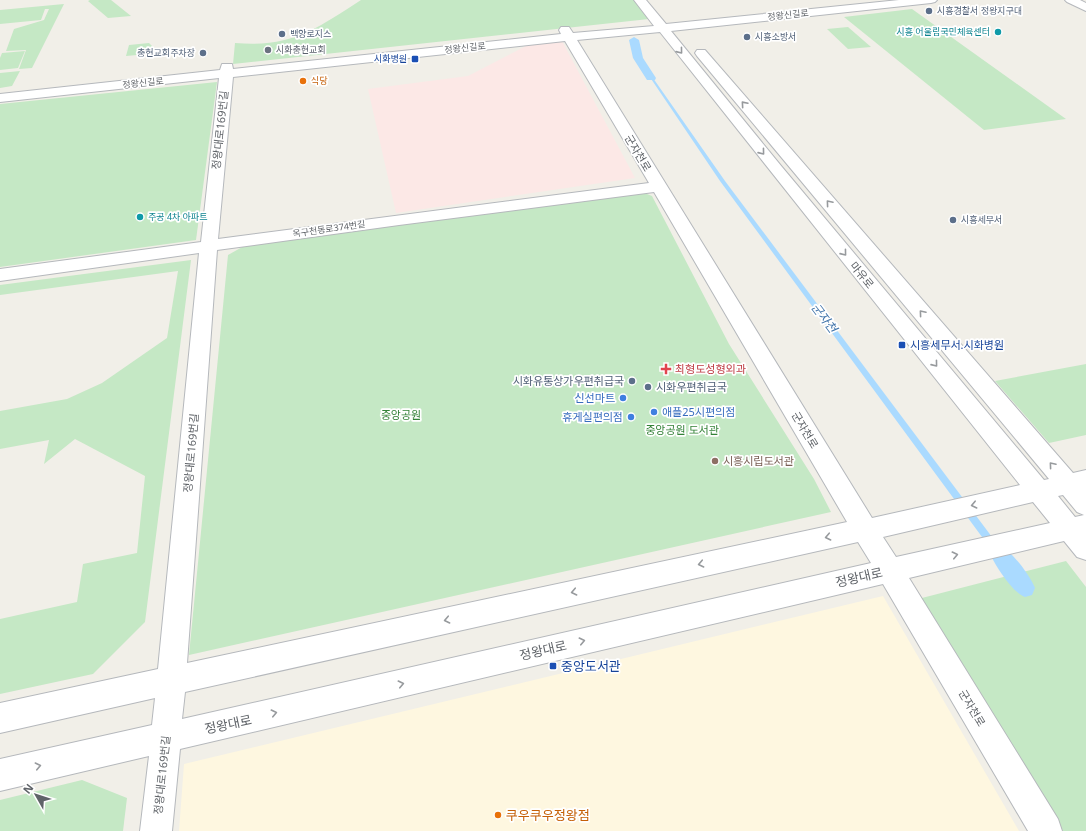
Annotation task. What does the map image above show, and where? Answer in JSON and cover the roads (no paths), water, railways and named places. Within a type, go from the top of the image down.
[{"type":"street","name":"마유로","points":[[640,0],[667,24],[1077,482],[1086,505]]},
{"type":"street","name":"정왕신길로","points":[[667,24],[856,0]]},
{"type":"street","name":"정왕신길로","points":[[0,92],[667,24],[931,0]]},
{"type":"street","points":[[1072,0],[1086,8]]},
{"type":"street","name":"마유로","points":[[667,24],[1039,490],[1078,527],[1086,549]]},
{"type":"street","name":"군자천로","points":[[567,34],[1046,831]]},
{"type":"street","name":"정왕신길로","points":[[0,98],[226,70]]},
{"type":"street","name":"정왕대로169번길","points":[[156,831],[166,737],[226,70]]},
{"type":"street","name":"옥구천동로374번길","points":[[0,275],[399,220],[659,188]]},
{"type":"street","points":[[0,718],[865,529],[894,524],[1077,482]]},
{"type":"street","name":"정왕대로","points":[[0,775],[238,722],[1078,527]]},
{"type":"water","points":[[637,58],[639,58],[725,181],[1019,573],[1010,575],[720,181]]},
{"type":"waterway","name":"군자천","points":[[634,40],[638,58],[651,78]]},
{"type":"waterway","name":"군자천","points":[[1001,556],[1025,588]]},
{"type":"place","name":"시흥경찰서 정왕지구대","points":[[929,11]]},
{"type":"place","name":"시흥 어울림국민체육센터","points":[[998,32]]},
{"type":"place","name":"백양로지스","points":[[282,34]]},
{"type":"place","name":"시흥소방서","points":[[747,37]]},
{"type":"place","name":"시화충현교회","points":[[268,50]]},
{"type":"place","name":"충현교회주차장","points":[[203,53]]},
{"type":"place","name":"시화병원","points":[[415,59]]},
{"type":"place","name":"식당","points":[[303,81]]},
{"type":"place","name":"주공 4차 아파트","points":[[140,217]]},
{"type":"place","name":"시흥세무서","points":[[953,220]]},
{"type":"place","name":"시흥세무서.시화병원","points":[[902,345]]},
{"type":"place","name":"최형도성형외과","points":[[666,369]]},
{"type":"place","name":"시화유통상가우편취급국","points":[[632,381]]},
{"type":"place","name":"시화우편취급국","points":[[648,387]]},
{"type":"place","name":"신선마트","points":[[623,398]]},
{"type":"place","name":"애플25시편의점","points":[[654,412]]},
{"type":"place","name":"휴게실편의점","points":[[631,417]]},
{"type":"place","name":"시흥시립도서관","points":[[715,461]]},
{"type":"place","name":"중앙도서관","points":[[553,666]]},
{"type":"place","name":"쿠우쿠우정왕점","points":[[498,815]]},
{"type":"park label","name":"중앙공원","points":[[401,415]]},
{"type":"park label","name":"중앙공원 도서관","points":[[682,430]]}]
